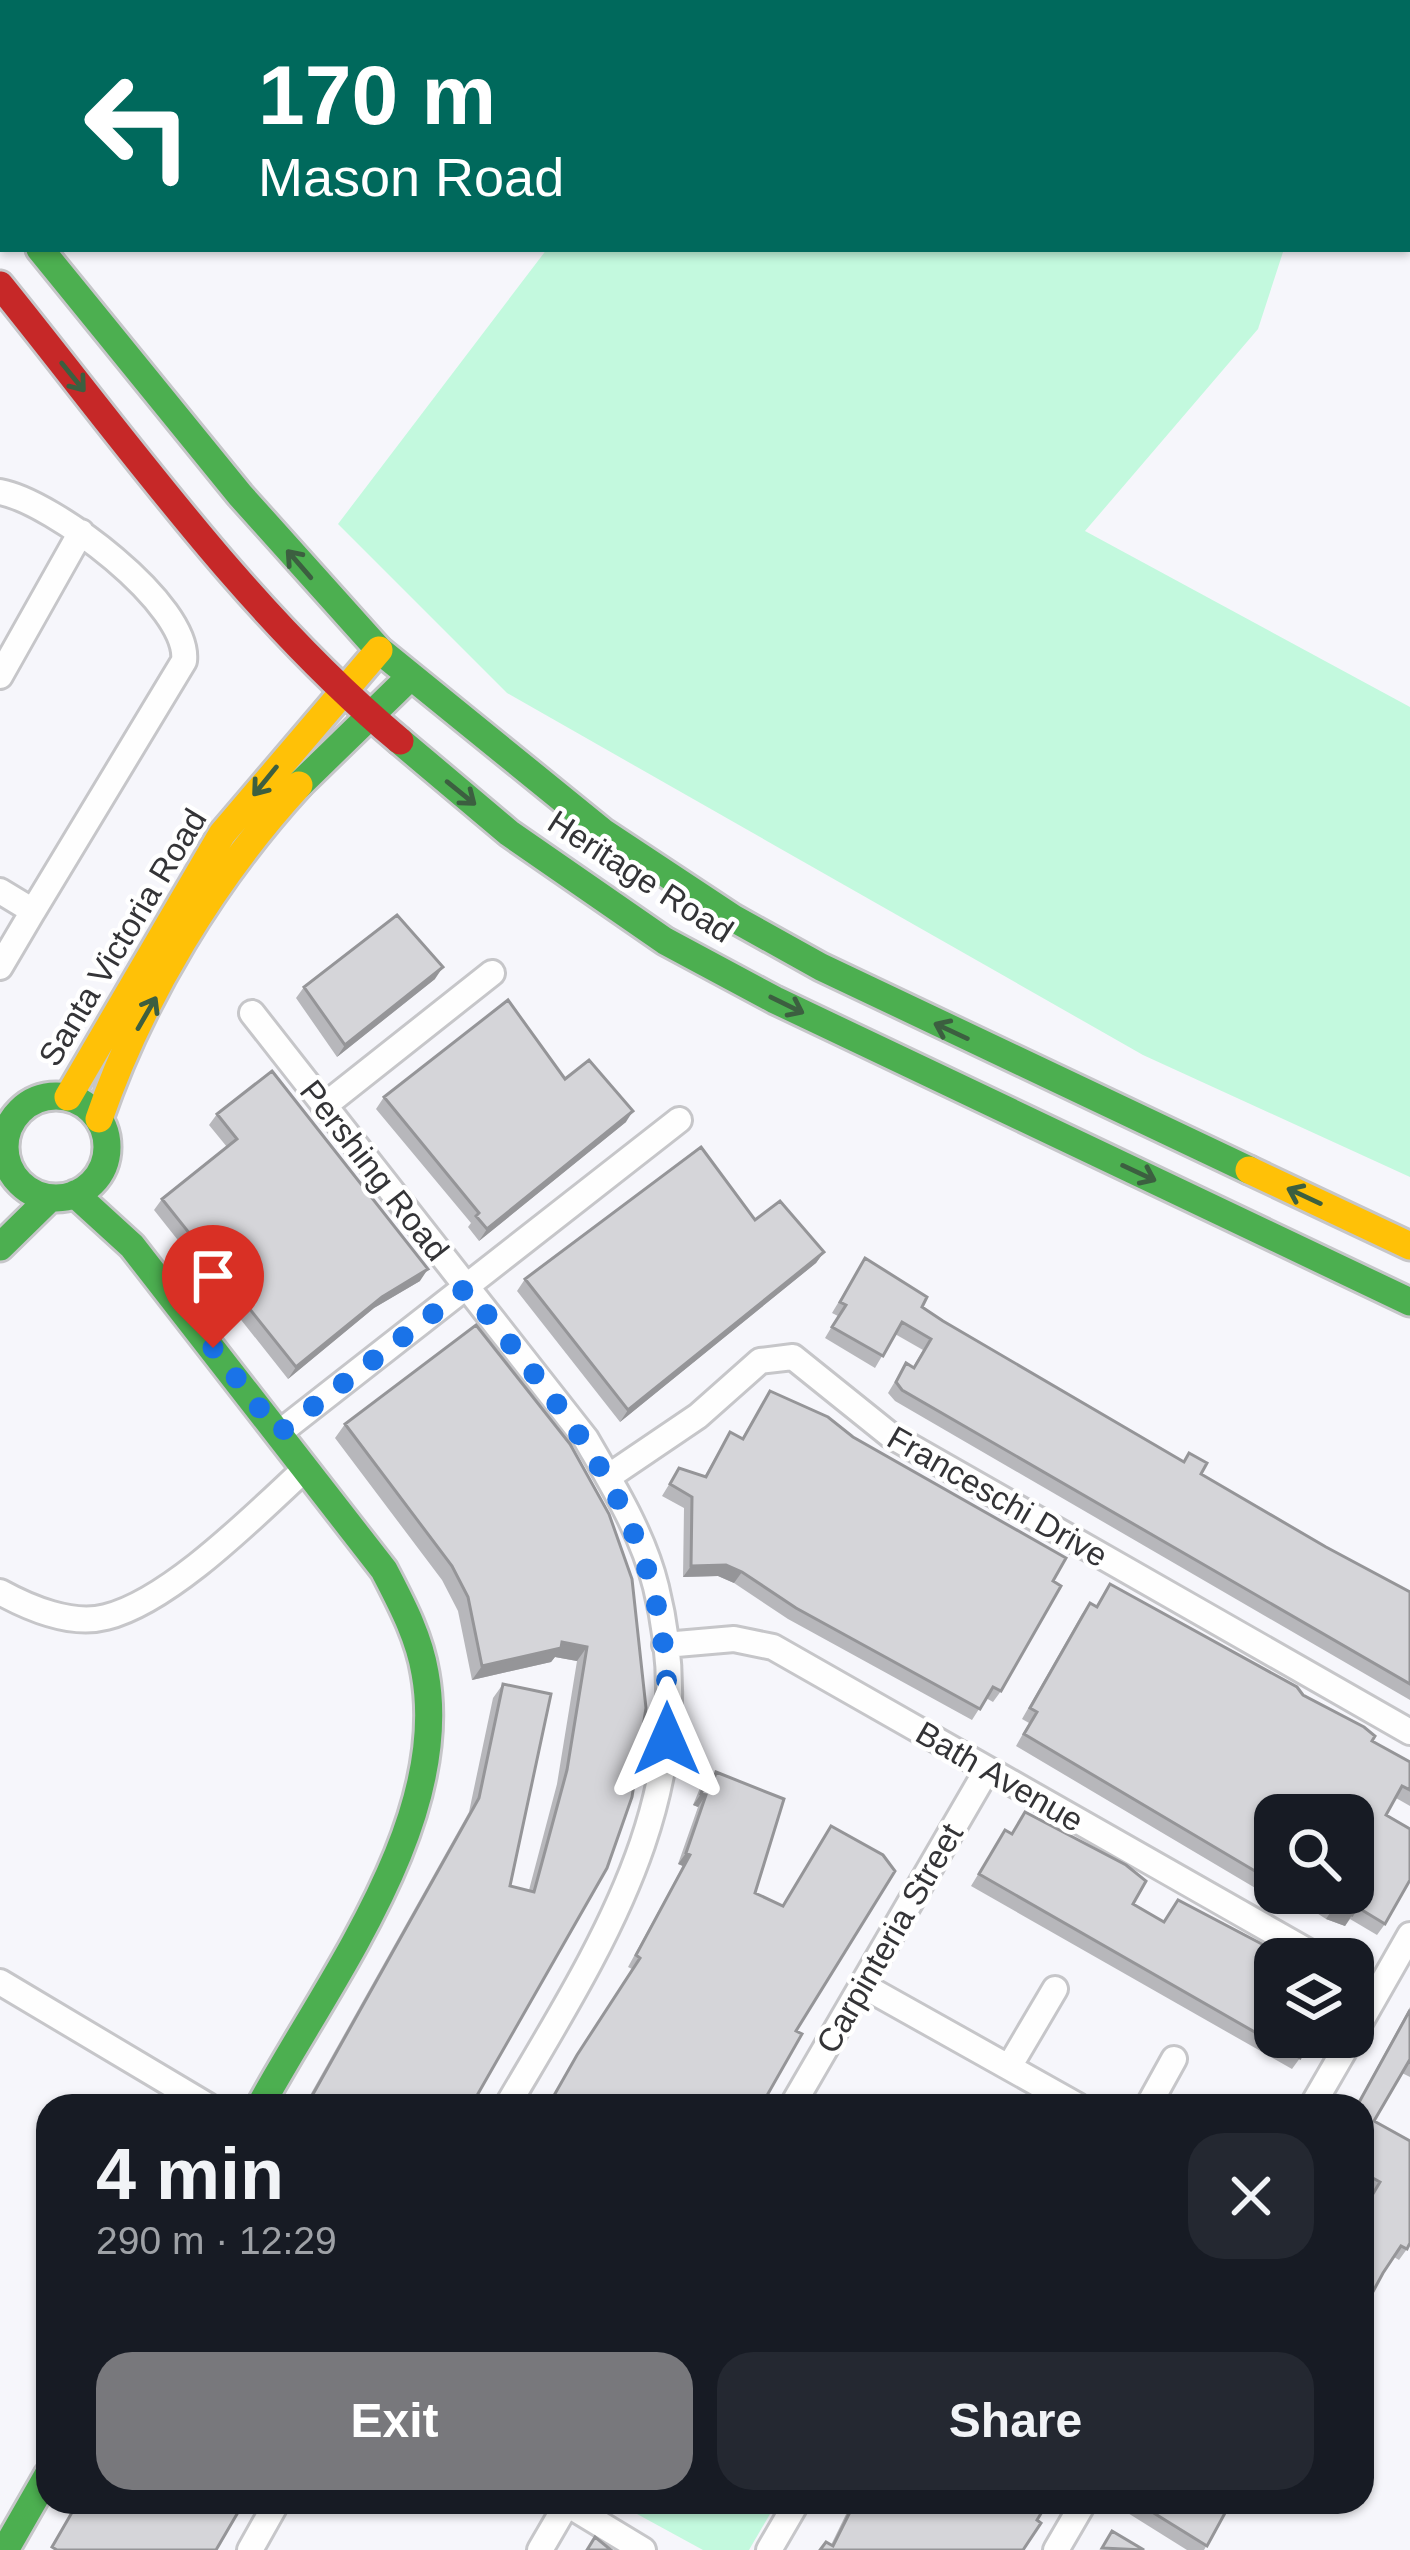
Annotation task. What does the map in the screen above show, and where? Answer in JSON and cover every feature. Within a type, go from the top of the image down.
[{"type":"main road","name":"Heritage Road","points":[[42,252],[240,496],[379,650],[603,832],[733,918],[915,1014],[1410,1246]]},
{"type":"main road","name":"Heritage Road","points":[[0,285],[191,523],[340,692],[509,832],[665,941],[965,1093],[1410,1302]]},
{"type":"main road","name":"Santa Victoria Road","points":[[68,1097],[176,904],[222,834],[379,650]]},
{"type":"main road","name":"Santa Victoria Road","points":[[99,1119],[110,1080],[219,891],[291,794],[410,677]]},
{"type":"main road","points":[[131,1246],[131,1232],[115,1210],[100,1172],[107,1146],[99,1119],[68,1097],[12,1102],[3,1132],[5,1159],[17,1181],[62,1196],[131,1246],[306,1468],[402,1601],[425,1667],[430,1755],[422,1801],[401,1854],[267,2094]]},
{"type":"main road","points":[[0,1247],[62,1196],[100,1172]]},
{"type":"main road","points":[[0,1224],[17,1181]]},
{"type":"main road","points":[[5,2550],[36,2496]]},
{"type":"street","points":[[0,492],[81,532],[175,626],[182,635],[184,661],[0,968]]},
{"type":"street","points":[[0,676],[81,532]]},
{"type":"street","points":[[0,891],[33,911]]},
{"type":"street","points":[[324,1106],[492,974]]},
{"type":"street","name":"Pershing Road","points":[[252,1013],[586,1439],[608,1477],[655,1585],[665,1645],[667,1739],[650,1834],[620,1906],[514,2094]]},
{"type":"street","points":[[279,1433],[679,1120]]},
{"type":"street","name":"Franceschi Drive","points":[[608,1477],[698,1416],[760,1361],[793,1357],[890,1435],[1410,1732]]},
{"type":"street","points":[[0,1592],[32,1609],[105,1617],[189,1569],[306,1468]]},
{"type":"street","name":"Bath Avenue","points":[[665,1645],[734,1639],[772,1647],[1285,1938]]},
{"type":"street","name":"Carpinteria Street","points":[[799,2094],[987,1770]]},
{"type":"street","points":[[1374,1998],[1410,1936]]},
{"type":"street","points":[[0,1982],[188,2094]]},
{"type":"street","points":[[862,1985],[1057,2094]]},
{"type":"street","points":[[1009,2067],[1054,1989]]},
{"type":"street","points":[[1374,1989],[1378,1991]]},
{"type":"street","points":[[1319,2094],[1339,2058]]},
{"type":"street","points":[[1155,2094],[1174,2059]]},
{"type":"street","points":[[250,2550],[271,2514]]},
{"type":"street","points":[[540,2550],[561,2514]]},
{"type":"street","points":[[585,2514],[643,2550]]},
{"type":"street","points":[[769,2550],[790,2514]]},
{"type":"street","points":[[1056,2550],[1077,2514]]},
{"type":"green space","points":[[545,252],[1283,252],[1258,329],[1085,531],[1410,707],[1410,1177],[1143,1055],[507,693],[338,524]]},
{"type":"green space","points":[[637,2514],[770,2514],[749,2550],[703,2550]]},
{"type":"building","points":[[397,915],[443,967],[345,1045],[304,987]]},
{"type":"building","points":[[508,1000],[565,1079],[589,1060],[633,1111],[487,1229],[384,1097]]},
{"type":"building","points":[[272,1071],[428,1269],[382,1297],[296,1367],[162,1199],[237,1139],[217,1114]]},
{"type":"building","points":[[701,1147],[755,1220],[780,1201],[824,1252],[628,1410],[525,1279]]},
{"type":"building","points":[[865,1258],[927,1297],[922,1307],[943,1321],[1184,1462],[1189,1453],[1207,1463],[1201,1474],[1410,1592],[1410,1684],[902,1390],[896,1382],[906,1363],[914,1368],[931,1339],[902,1322],[883,1356],[832,1327]]},
{"type":"building","points":[[476,1325],[570,1444],[609,1514],[632,1579],[646,1708],[632,1797],[607,1868],[478,2094],[313,2094],[479,1798],[503,1684],[551,1694],[510,1886],[534,1892],[567,1770],[587,1647],[562,1642],[561,1648],[482,1666],[468,1597],[452,1566],[345,1424]]},
{"type":"building","points":[[770,1391],[828,1417],[853,1437],[1066,1558],[1053,1581],[1061,1586],[1001,1691],[993,1687],[980,1709],[796,1608],[742,1572],[726,1565],[691,1566],[692,1497],[670,1484],[679,1468],[706,1477],[730,1432],[743,1439]]},
{"type":"building","points":[[1110,1584],[1297,1687],[1303,1695],[1364,1727],[1375,1736],[1372,1741],[1410,1762],[1410,1790],[1402,1786],[1386,1815],[1410,1829],[1410,1880],[1385,1924],[1369,1914],[1374,1914],[1374,1794],[1254,1794],[1254,1870],[1024,1734],[1037,1712],[1030,1708],[1090,1603],[1097,1607]]},
{"type":"building","points":[[716,1772],[784,1799],[755,1893],[783,1906],[831,1826],[883,1855],[895,1871],[796,2031],[802,2034],[768,2094],[555,2094],[640,1958],[636,1955],[690,1855],[686,1853],[706,1795],[701,1794],[708,1777],[714,1779]]},
{"type":"building","points":[[1025,1812],[1126,1865],[1146,1881],[1133,1904],[1164,1922],[1178,1900],[1254,1940],[1254,2032],[979,1874],[1005,1830],[1012,1834]]},
{"type":"building","points":[[1410,2010],[1410,2062],[1374,2121],[1374,2094],[1364,2094]]},
{"type":"building","points":[[1374,2121],[1410,2141],[1410,2243],[1407,2249],[1401,2246],[1374,2290],[1374,2192],[1380,2182],[1374,2179]]},
{"type":"building","points":[[71,2514],[237,2514],[216,2550],[52,2547]]},
{"type":"building","points":[[849,2514],[1041,2514],[1037,2520],[1041,2523],[1023,2550],[820,2550],[826,2542],[833,2546]]},
{"type":"building","points":[[1155,2514],[1224,2514],[1207,2546]]},
{"type":"building","points":[[1112,2531],[1144,2550],[1102,2548]]},
{"type":"building","points":[[595,2537],[611,2550],[587,2550]]},
{"type":"traffic: fast","points":[[42,252],[240,495],[379,650],[603,832],[733,918],[821,967],[1249,1170]]},
{"type":"traffic: fast","points":[[299,785],[410,677]]},
{"type":"traffic: fast","points":[[400,741],[509,833],[665,941],[775,1000],[1410,1302]]},
{"type":"traffic: fast","points":[[56,1096],[76,1100],[92,1111],[103,1127],[107,1147],[103,1167],[92,1183],[76,1194],[56,1198],[36,1194],[20,1183],[9,1167],[5,1147],[9,1127],[20,1111],[36,1100],[56,1096]]},
{"type":"traffic: fast","points":[[75,1194],[132,1246],[384,1570],[414,1633],[425,1673],[428,1729],[420,1786],[403,1843],[349,1953],[267,2094]]},
{"type":"traffic: fast","points":[[0,1247],[50,1198]]},
{"type":"traffic: fast","points":[[5,2550],[36,2496]]},
{"type":"traffic: slow","points":[[68,1097],[222,834],[379,650]]},
{"type":"traffic: slow","points":[[99,1119],[135,1029],[182,942],[237,860],[299,785]]},
{"type":"traffic: slow","points":[[1249,1170],[1410,1246]]},
{"type":"traffic: jam","points":[[0,285],[239,581],[344,691],[400,741]]},
{"type":"route","points":[[213,1348],[279,1433],[466,1288],[586,1439],[638,1536],[662,1618],[667,1739]]}]
